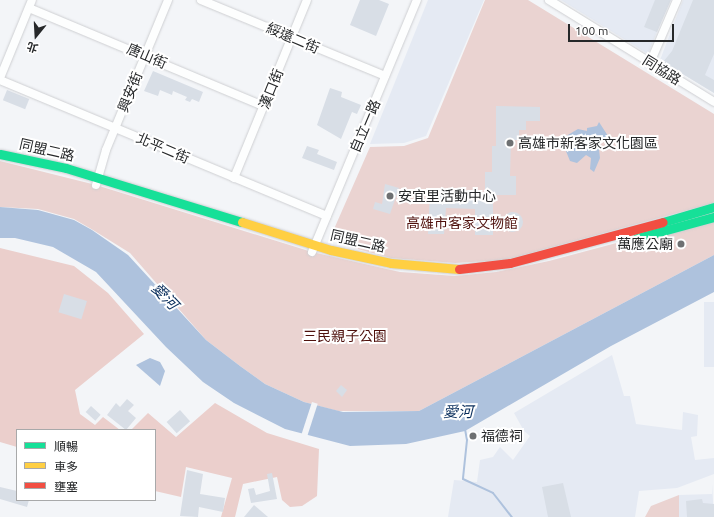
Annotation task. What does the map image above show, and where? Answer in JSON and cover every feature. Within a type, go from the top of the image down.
[{"type":"street","points":[[0,79],[32,0]]},
{"type":"street","name":"興安街","points":[[97,181],[116,128],[168,0]]},
{"type":"street","name":"綏遠二街","points":[[202,0],[385,76]]},
{"type":"street","name":"漢口街","points":[[234,178],[307,0]]},
{"type":"street","name":"自立一路","points":[[313,249],[417,0]]},
{"type":"street","name":"同協路","points":[[549,0],[714,102]]},
{"type":"street","points":[[650,63],[677,0]]},
{"type":"street","name":"唐山街","points":[[29,8],[146,55],[263,106]]},
{"type":"street","name":"北平二街","points":[[0,79],[327,216]]},
{"type":"street","name":"同盟二路","points":[[0,154],[97,181],[313,249],[390,271],[455,276],[519,268],[714,216]]},
{"type":"street","name":"同盟二路","points":[[0,161],[97,181]]},
{"type":"street","name":"同盟二路","points":[[313,249],[391,263],[455,269],[510,263],[600,242],[714,207]]},
{"type":"shaded area","points":[[428,0],[484,0],[426,136],[404,143],[370,144]]},
{"type":"shaded area","points":[[561,0],[670,0],[648,54]]},
{"type":"shaded area","points":[[683,0],[714,0],[714,93],[660,60]]},
{"type":"shaded area","points":[[0,248],[74,266],[108,293],[144,334],[75,390],[80,414],[95,425],[103,417],[119,429],[16,429],[16,447],[0,442]]},
{"type":"shaded area","points":[[704,302],[714,302],[714,367],[704,367]]},
{"type":"shaded area","points":[[612,355],[624,396],[630,396],[636,424],[682,430],[683,412],[698,415],[697,436],[691,437],[695,460],[714,458],[714,474],[677,488],[639,491],[635,517],[448,517],[454,480],[477,482],[480,460],[493,457],[500,447],[513,460],[530,436],[524,431],[514,413]]},
{"type":"shaded area","points":[[215,403],[267,433],[319,449],[317,496],[302,506],[290,507],[282,500],[277,477],[243,484],[235,517],[221,517],[232,478],[186,467],[181,497],[156,491],[156,429],[132,429],[148,413],[176,437]]},
{"type":"shaded area","points":[[712,484],[714,517],[679,517],[679,495],[712,494]]},
{"type":"green space","name":"高雄市客家文物館","points":[[485,0],[528,0],[714,114],[714,203],[505,260],[455,263],[391,258],[343,245],[334,229],[370,147],[404,146],[428,138]]},
{"type":"green space","name":"三民親子公園","points":[[0,161],[96,185],[312,252],[400,272],[455,276],[496,272],[549,261],[714,217],[714,255],[419,411],[338,411],[304,402],[265,384],[240,366],[206,340],[130,253],[93,230],[74,219],[38,209],[0,207]]},
{"type":"green space","points":[[679,495],[679,517],[645,517],[651,506]]},
{"type":"water","points":[[599,122],[608,136],[625,142],[639,141],[638,144],[627,144],[610,139],[598,141],[600,158],[594,172],[590,169],[591,158],[586,155],[577,163],[570,161],[561,139],[578,129],[587,131],[587,128],[597,126]]},
{"type":"water","name":"愛河","points":[[0,207],[38,210],[74,220],[92,230],[128,255],[206,340],[240,366],[265,384],[304,402],[343,412],[419,411],[714,255],[714,292],[611,346],[465,431],[406,444],[350,446],[285,429],[234,403],[203,382],[166,347],[96,272],[53,247],[15,238],[0,238]]},
{"type":"water","points":[[150,358],[160,362],[165,371],[160,386],[136,365]]},
{"type":"pier","points":[[312,402],[318,404],[307,437],[301,435]]},
{"type":"building","points":[[360,0],[379,0],[389,4],[376,36],[350,25]]},
{"type":"building","points":[[655,0],[671,0],[657,32],[644,27]]},
{"type":"building","points":[[693,0],[714,0],[714,54],[705,75],[714,80],[714,93],[663,62],[672,51]]},
{"type":"building","points":[[153,71],[203,92],[199,102],[192,99],[190,102],[185,100],[187,97],[173,91],[172,95],[160,90],[158,96],[144,91]]},
{"type":"building","points":[[330,88],[342,92],[341,97],[361,105],[357,114],[352,112],[341,139],[317,125]]},
{"type":"building","points":[[7,90],[29,99],[25,109],[3,100]]},
{"type":"building","points":[[496,106],[540,107],[540,121],[526,121],[526,130],[519,130],[519,140],[511,140],[510,176],[516,176],[516,195],[493,195],[493,235],[475,235],[475,209],[446,208],[444,234],[428,234],[430,190],[485,192],[485,172],[492,172],[492,146],[496,146]]},
{"type":"building","points":[[307,146],[319,150],[317,154],[337,162],[334,170],[302,158]]},
{"type":"building","name":"安宜里活動中心","points":[[385,184],[399,188],[390,214],[373,209],[375,202],[382,204]]},
{"type":"building","points":[[513,212],[520,215],[523,222],[520,229],[513,232],[506,229],[503,222],[506,215]]},
{"type":"building","points":[[64,294],[87,301],[81,319],[58,312]]},
{"type":"building","points":[[341,385],[347,390],[342,397],[336,391]]},
{"type":"building","points":[[127,399],[134,405],[128,411],[136,418],[127,429],[125,429],[107,415],[116,403],[120,407]]},
{"type":"building","points":[[91,406],[101,415],[95,421],[86,412]]},
{"type":"building","points":[[180,410],[190,421],[177,433],[167,422]]},
{"type":"building","points":[[187,470],[203,474],[200,494],[225,498],[223,512],[199,507],[198,517],[180,516]]},
{"type":"building","points":[[272,473],[277,499],[251,503],[248,489],[254,488],[256,495],[270,491],[267,474]]},
{"type":"building","points":[[563,483],[571,517],[548,517],[542,487]]},
{"type":"building","points":[[0,487],[16,491],[16,501],[29,501],[27,507],[0,499]]},
{"type":"building","points":[[702,499],[703,503],[714,504],[714,517],[687,517],[686,501]]},
{"type":"building","points":[[254,505],[268,517],[244,517]]},
{"type":"waterway","points":[[465,429],[467,440],[463,479],[493,493],[512,517]]},
{"type":"traffic: fast","points":[[0,154],[66,168],[242,222]]},
{"type":"traffic: fast","points":[[663,222],[714,207]]},
{"type":"traffic: fast","points":[[637,238],[714,217]]},
{"type":"traffic: slow","points":[[242,222],[331,250],[391,263],[459,269]]},
{"type":"traffic: jam","points":[[459,269],[510,263],[663,222]]},
{"type":"place","name":"高雄市新客家文化園區","points":[[510,143]]},
{"type":"place","name":"安宜里活動中心","points":[[390,196]]},
{"type":"place","name":"萬應公廟","points":[[681,244]]},
{"type":"place","name":"福德祠","points":[[473,436]]}]
